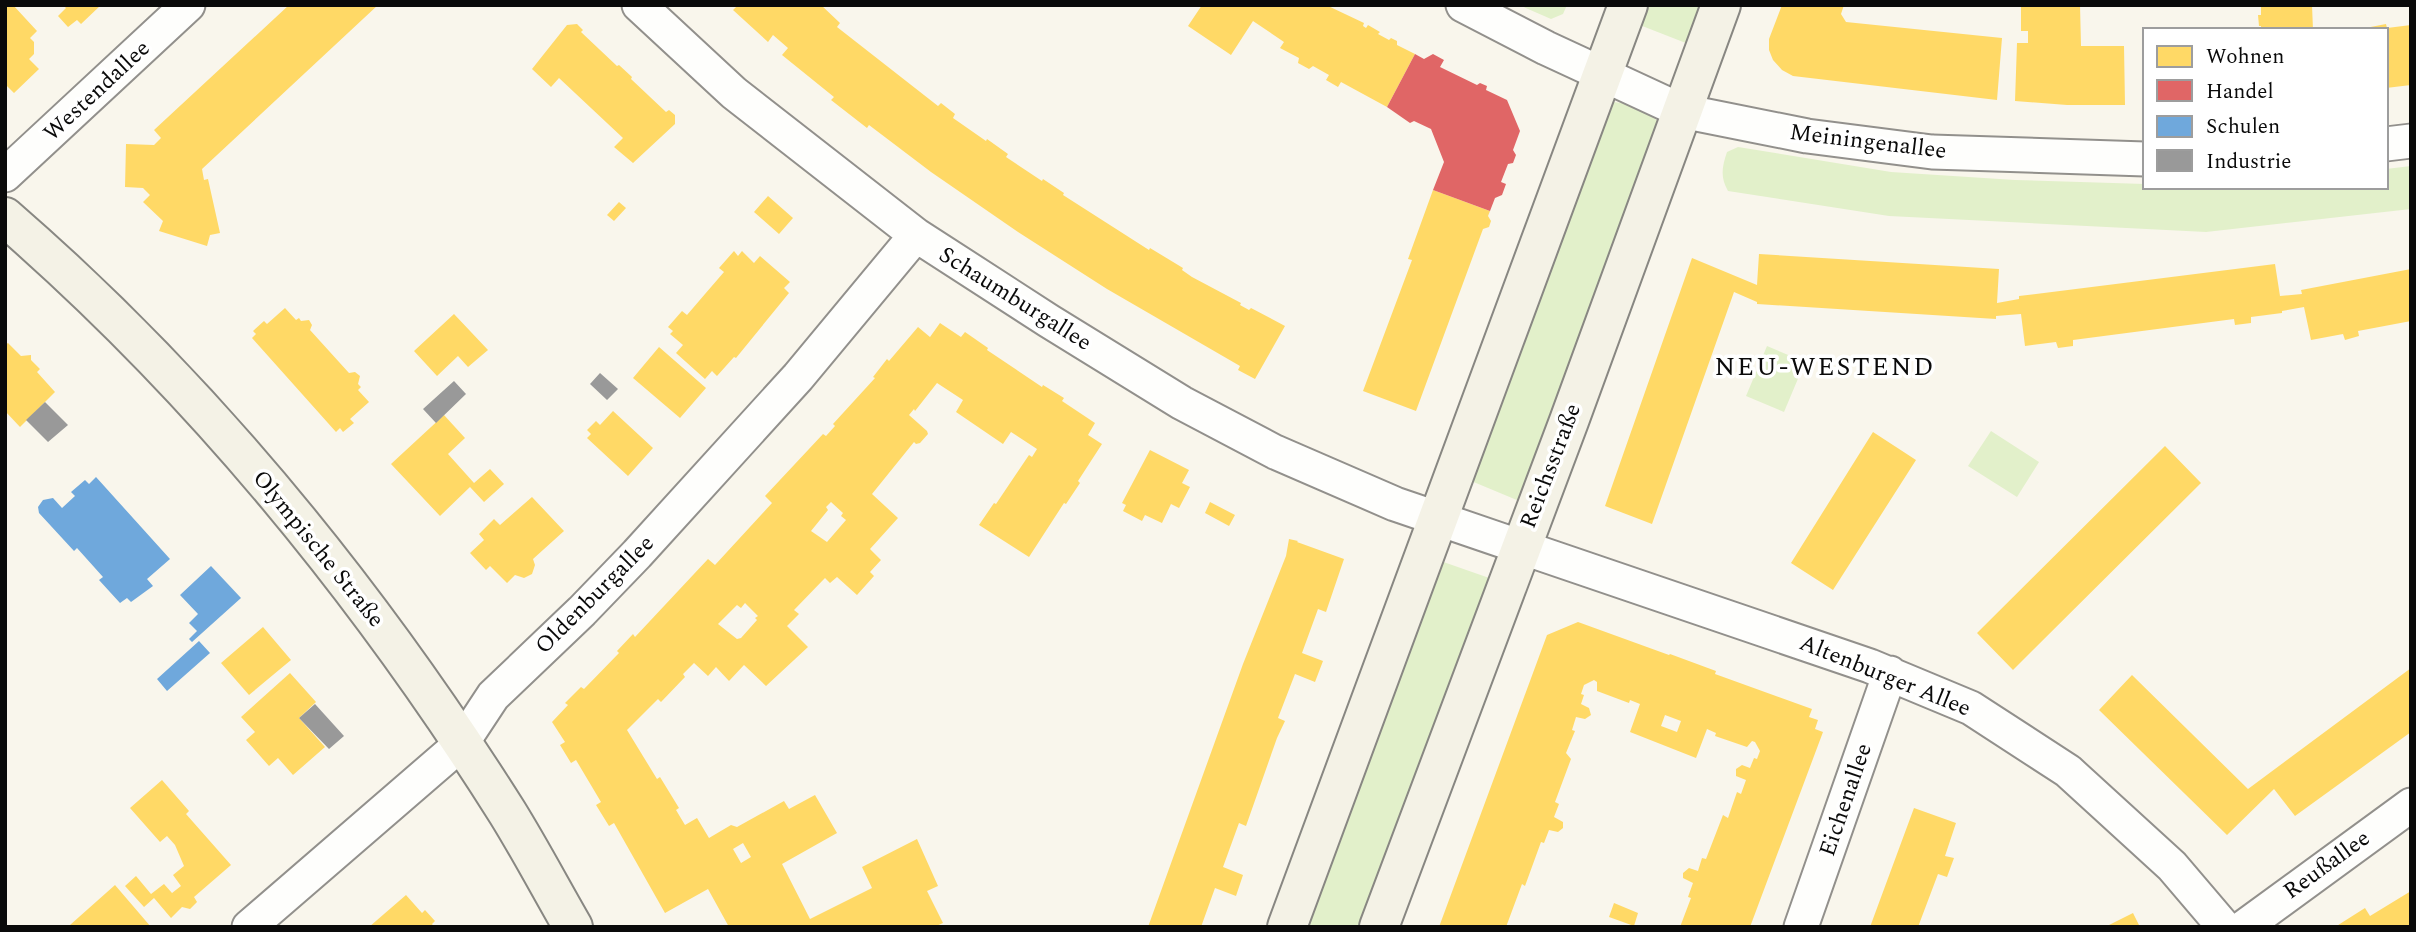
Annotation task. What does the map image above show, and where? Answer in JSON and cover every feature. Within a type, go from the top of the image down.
[{"type":"main road","points":[[1287,927],[1628,5]]},
{"type":"main road","name":"Reichsstraße","points":[[1379,927],[1520,545],[1569,421],[1721,5]]},
{"type":"main road","name":"Olympische Straße","points":[[5,217],[135,340],[291,510],[373,617],[462,743],[507,813],[573,927]]},
{"type":"street","name":"Westendallee","points":[[5,175],[188,5]]},
{"type":"street","name":"Schaumburgallee","points":[[639,5],[743,101],[916,235],[1182,403],[1275,452],[1395,504],[1520,545]]},
{"type":"street","name":"Meiningenallee","points":[[1462,5],[1546,48],[1682,111],[1807,136],[1932,152],[2143,159]]},
{"type":"street","points":[[2388,144],[2411,141]]},
{"type":"street","name":"Oldenburgallee","points":[[249,927],[462,743],[493,696],[637,554],[798,377],[916,235]]},
{"type":"street","name":"Altenburger Allee","points":[[1520,545],[1890,673],[1971,708],[2068,771],[2172,866],[2224,927]]},
{"type":"street","name":"Eichenallee","points":[[1801,927],[1890,673]]},
{"type":"street","name":"Reußallee","points":[[2244,927],[2411,805]]},
{"type":"green space","points":[[1519,5],[1567,5],[1563,14],[1551,19]]},
{"type":"green space","points":[[1638,5],[1711,5],[1696,47],[1632,22]]},
{"type":"green space","points":[[1612,102],[1639,108],[1651,115],[1660,125],[1524,503],[1464,478]]},
{"type":"green space","points":[[1738,147],[1891,172],[2015,180],[2143,184],[2143,189],[2388,189],[2388,169],[2411,166],[2411,209],[2206,232],[1889,216],[1728,191],[1723,176],[1727,152]]},
{"type":"green space","points":[[1767,346],[1805,362],[1784,412],[1746,396]]},
{"type":"green space","points":[[1991,431],[2039,462],[2017,497],[1968,466]]},
{"type":"green space","points":[[1432,558],[1495,580],[1366,927],[1296,927]]},
{"type":"building: Wohnen","points":[[5,5],[13,5],[37,31],[30,38],[34,42],[34,54],[29,59],[39,69],[14,93],[5,84]]},
{"type":"building: Wohnen","points":[[63,5],[101,5],[81,24],[77,20],[68,27],[58,16],[66,8]]},
{"type":"building: Wohnen","points":[[289,5],[378,5],[202,169],[204,180],[208,179],[220,233],[210,235],[207,246],[159,231],[163,221],[143,202],[150,195],[143,188],[125,187],[126,144],[154,145],[161,138],[154,130]]},
{"type":"building: Wohnen","points":[[738,5],[821,5],[840,23],[837,27],[938,106],[941,103],[955,114],[953,118],[1008,154],[1006,157],[1149,250],[1150,248],[1183,268],[1182,270],[1192,277],[1249,310],[1251,308],[1285,326],[1255,379],[1238,370],[1240,366],[1107,289],[1018,232],[869,125],[867,128],[831,100],[834,97],[782,55],[788,48],[773,35],[768,42],[733,10]]},
{"type":"building: Wohnen","points":[[1202,5],[1326,5],[1364,23],[1366,28],[1368,25],[1380,32],[1378,34],[1397,41],[1397,45],[1415,54],[1387,107],[1341,82],[1338,87],[1326,80],[1329,75],[1313,66],[1309,69],[1298,63],[1299,58],[1280,48],[1284,42],[1253,21],[1231,55],[1188,26]]},
{"type":"building: Wohnen","points":[[1782,5],[1844,5],[1841,14],[1846,22],[2002,38],[1997,100],[1793,76],[1782,70],[1769,50],[1769,39]]},
{"type":"building: Wohnen","points":[[2021,5],[2080,5],[2081,46],[2124,46],[2125,105],[2067,105],[2015,101],[2017,43],[2028,43],[2028,31],[2021,31]]},
{"type":"building: Wohnen","points":[[2261,5],[2312,5],[2313,28],[2261,28],[2258,15],[2261,15]]},
{"type":"building: Wohnen","points":[[577,24],[583,30],[581,32],[632,77],[631,79],[666,112],[669,110],[675,115],[675,124],[633,163],[614,147],[623,138],[559,78],[551,87],[532,69],[567,25]]},
{"type":"building: Wohnen","points":[[2386,24],[2387,28],[2365,28]]},
{"type":"building: Wohnen","points":[[2411,25],[2411,85],[2388,88],[2387,28]]},
{"type":"building: Wohnen","points":[[1433,190],[1490,211],[1488,216],[1491,221],[1489,227],[1483,229],[1416,411],[1363,391],[1412,260],[1408,259]]},
{"type":"building: Wohnen","points":[[768,196],[793,218],[779,234],[754,212]]},
{"type":"building: Wohnen","points":[[619,202],[626,208],[614,221],[607,215]]},
{"type":"building: Wohnen","points":[[734,251],[738,256],[742,251],[754,263],[760,256],[790,282],[784,288],[789,293],[736,358],[734,357],[717,376],[712,371],[705,379],[676,353],[683,345],[670,334],[673,331],[668,327],[682,311],[687,315],[724,272],[719,268]]},
{"type":"building: Wohnen","points":[[1759,254],[1999,269],[1997,303],[2019,299],[2019,296],[2275,264],[2280,296],[2302,294],[2301,290],[2411,269],[2411,321],[2358,331],[2359,336],[2345,340],[2343,334],[2311,340],[2304,307],[2251,317],[2251,323],[2235,325],[2234,319],[2073,340],[2073,346],[2058,348],[2056,342],[2025,346],[2021,314],[1996,316],[1996,319],[1757,304],[1734,292],[1652,524],[1605,506],[1692,258],[1757,285]]},
{"type":"building: Wohnen","points":[[285,308],[296,320],[309,320],[312,325],[310,330],[349,373],[355,372],[360,376],[358,384],[361,387],[358,390],[369,402],[350,419],[354,423],[343,432],[340,428],[336,432],[252,338],[256,334],[253,331],[264,321],[267,324]]},
{"type":"building: Wohnen","points":[[454,314],[488,350],[468,367],[458,356],[437,376],[414,351]]},
{"type":"building: Wohnen","points":[[940,323],[961,337],[965,332],[1042,387],[1043,385],[1064,398],[1062,401],[1095,423],[1088,435],[1102,444],[1078,481],[1080,483],[1029,557],[979,525],[1029,455],[1032,457],[1037,449],[1011,432],[1003,444],[956,412],[963,400],[937,383],[909,415],[928,434],[920,443],[914,442],[872,494],[898,518],[870,549],[881,560],[870,572],[874,576],[857,595],[837,577],[830,583],[825,578],[794,610],[799,614],[787,626],[808,647],[766,686],[744,665],[729,681],[716,667],[708,676],[694,663],[683,674],[685,677],[661,702],[658,699],[627,730],[657,779],[660,777],[679,808],[676,810],[685,825],[697,818],[709,838],[731,825],[737,827],[784,801],[789,809],[815,795],[837,833],[782,864],[810,919],[872,888],[862,867],[917,839],[938,886],[927,891],[943,923],[934,927],[729,927],[708,889],[665,913],[614,823],[609,826],[596,805],[601,802],[576,760],[571,763],[560,745],[565,742],[552,722],[568,705],[565,703],[581,687],[584,689],[619,653],[617,651],[633,634],[635,637],[708,559],[715,565],[772,503],[765,496],[823,434],[826,436],[835,426],[833,424],[875,378],[873,377],[887,359],[889,361],[918,327],[930,337]],"holes":[[[831,502],[843,513],[841,516],[846,520],[827,542],[811,531]],[[745,603],[758,616],[741,638],[737,639],[718,624],[737,605],[741,608]],[[743,843],[751,857],[741,863],[733,849]]]},
{"type":"building: Wohnen","points":[[8,343],[21,356],[31,355],[31,360],[40,369],[37,372],[55,392],[20,427],[5,411],[5,345]]},
{"type":"building: Wohnen","points":[[659,347],[706,388],[680,418],[633,378]]},
{"type":"building: Wohnen","points":[[613,411],[653,448],[628,476],[587,438],[591,434],[587,430],[596,421],[600,425]]},
{"type":"building: Wohnen","points":[[444,415],[465,438],[448,454],[474,483],[490,469],[504,484],[484,502],[470,487],[440,516],[391,464]]},
{"type":"building: Wohnen","points":[[1873,432],[1916,460],[1833,590],[1791,563]]},
{"type":"building: Wohnen","points":[[2165,446],[2201,483],[2013,670],[1977,633]]},
{"type":"building: Wohnen","points":[[1150,450],[1189,470],[1182,483],[1190,487],[1179,508],[1171,504],[1162,523],[1145,515],[1142,521],[1123,511],[1126,505],[1122,503]]},
{"type":"building: Wohnen","points":[[532,497],[564,531],[533,559],[535,565],[532,574],[524,578],[515,575],[507,583],[490,566],[486,570],[470,553],[484,540],[479,534],[494,519],[500,525]]},
{"type":"building: Wohnen","points":[[1210,502],[1235,515],[1229,526],[1205,513]]},
{"type":"building: Wohnen","points":[[1289,539],[1344,559],[1326,612],[1318,609],[1302,653],[1323,661],[1315,682],[1295,674],[1278,718],[1285,721],[1246,826],[1239,823],[1223,867],[1243,875],[1236,896],[1215,888],[1201,927],[1148,927],[1243,664],[1286,556]]},
{"type":"building: Wohnen","points":[[1578,622],[1716,671],[1715,674],[1812,709],[1809,717],[1818,720],[1815,729],[1823,732],[1750,927],[1680,927],[1691,898],[1688,897],[1693,883],[1683,878],[1683,873],[1689,868],[1698,871],[1702,858],[1706,859],[1723,815],[1728,818],[1737,792],[1741,794],[1746,780],[1736,776],[1736,769],[1742,765],[1750,768],[1754,758],[1757,759],[1760,751],[1755,742],[1752,741],[1747,747],[1715,736],[1716,733],[1707,729],[1696,758],[1630,732],[1640,704],[1630,700],[1629,703],[1597,691],[1597,682],[1594,680],[1584,685],[1581,694],[1584,695],[1581,704],[1589,708],[1591,715],[1585,719],[1576,717],[1572,730],[1575,731],[1566,753],[1571,759],[1555,802],[1559,804],[1554,817],[1563,822],[1563,828],[1558,832],[1549,830],[1544,843],[1541,842],[1506,927],[1439,927],[1547,635]],"holes":[[[1665,715],[1681,721],[1677,732],[1661,726]]]},
{"type":"building: Wohnen","points":[[263,627],[291,660],[249,695],[221,663]]},
{"type":"building: Wohnen","points":[[2411,668],[2411,732],[2295,816],[2274,789],[2227,835],[2099,710],[2132,675],[2248,789]]},
{"type":"building: Wohnen","points":[[290,673],[316,702],[299,718],[325,747],[293,775],[278,758],[269,766],[246,740],[255,732],[241,717]]},
{"type":"building: Wohnen","points":[[162,780],[189,811],[186,814],[231,865],[194,897],[197,902],[190,909],[182,907],[171,918],[154,898],[144,907],[125,886],[136,876],[151,894],[164,884],[172,893],[181,886],[173,875],[184,866],[175,845],[167,836],[160,842],[130,808]]},
{"type":"building: Wohnen","points":[[1914,808],[1956,823],[1945,856],[1954,858],[1947,877],[1938,874],[1918,927],[1870,927]]},
{"type":"building: Wohnen","points":[[115,885],[151,927],[71,927],[70,925]]},
{"type":"building: Wohnen","points":[[2411,891],[2411,927],[2335,927],[2365,908],[2370,916]]},
{"type":"building: Wohnen","points":[[406,895],[422,913],[425,910],[435,921],[432,924],[434,927],[369,927]]},
{"type":"building: Wohnen","points":[[1614,903],[1638,913],[1634,926],[1609,917]]},
{"type":"building: Wohnen","points":[[2133,913],[2140,927],[2110,927],[2109,925]]},
{"type":"building: Handel","points":[[1415,54],[1424,59],[1433,54],[1444,60],[1440,67],[1477,85],[1480,83],[1487,86],[1486,90],[1507,100],[1520,131],[1513,150],[1516,155],[1513,163],[1508,164],[1501,182],[1506,184],[1502,195],[1495,198],[1490,211],[1433,190],[1444,162],[1431,129],[1414,121],[1410,123],[1387,107]]},
{"type":"building: Schulen","points":[[96,477],[170,559],[147,579],[153,586],[131,602],[127,598],[120,603],[99,580],[103,577],[77,548],[74,551],[39,513],[38,507],[43,500],[53,498],[62,508],[75,496],[71,492],[85,480],[89,484]]},
{"type":"building: Schulen","points":[[211,566],[241,598],[192,642],[189,639],[197,631],[189,623],[198,614],[180,595]]},
{"type":"building: Schulen","points":[[199,641],[210,653],[167,691],[157,679]]},
{"type":"building: Industrie","points":[[600,373],[618,389],[607,400],[590,384]]},
{"type":"building: Industrie","points":[[454,381],[466,394],[436,423],[423,409]]},
{"type":"building: Industrie","points":[[45,402],[68,425],[48,442],[26,420]]},
{"type":"building: Industrie","points":[[315,704],[344,736],[329,749],[299,718]]},
{"type":"district","name":"NEU-WESTEND","points":[[1825,367]]}]
